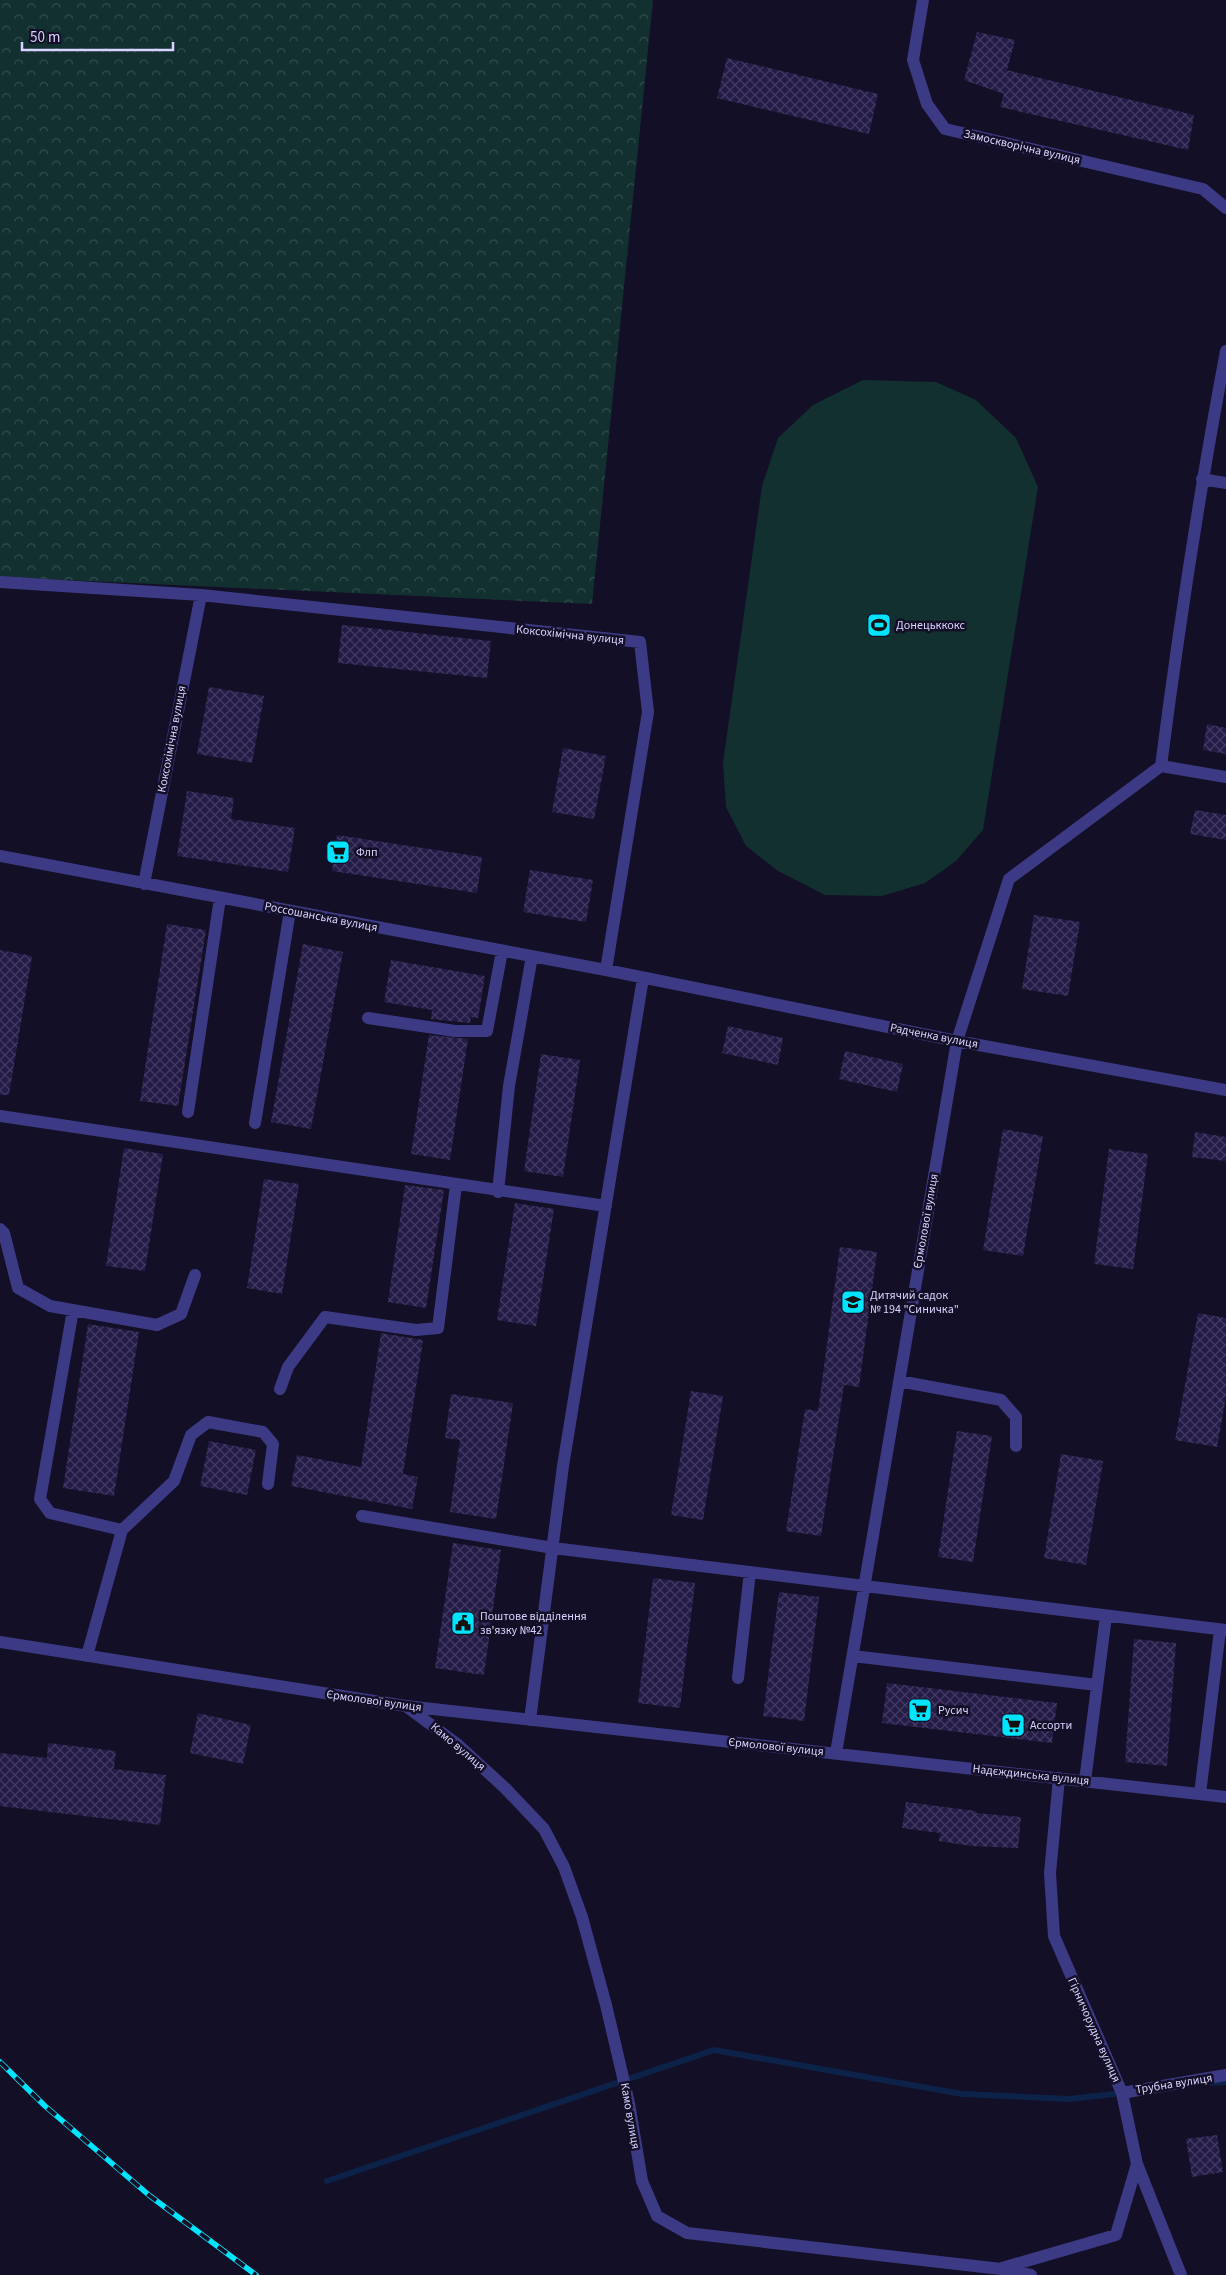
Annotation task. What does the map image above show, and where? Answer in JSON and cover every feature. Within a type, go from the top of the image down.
[{"type":"street","name":"Замоскворічна вулиця","points":[[923,0],[914,60],[927,104],[945,129],[1203,189],[1226,208]]},
{"type":"street","points":[[1226,351],[1202,479],[1181,611],[1160,766],[1226,777]]},
{"type":"street","points":[[1202,479],[1226,483]]},
{"type":"street","name":"Коксохімічна вулиця","points":[[0,582],[201,595],[640,642],[648,712],[606,970]]},
{"type":"street","name":"Коксохімічна вулиця","points":[[144,884],[201,595]]},
{"type":"street","name":"Єрмолової вулиця","points":[[0,1642],[406,1706],[836,1753],[957,1041],[1009,879],[1160,766]]},
{"type":"street","name":"Россошанська вулиця","points":[[0,856],[643,978]]},
{"type":"street","points":[[188,1112],[220,898]]},
{"type":"street","points":[[255,1123],[290,911]]},
{"type":"street","points":[[368,1018],[455,1031],[487,1031],[502,951]]},
{"type":"street","points":[[498,1192],[510,1086],[532,956]]},
{"type":"street","points":[[530,1720],[564,1466],[643,978]]},
{"type":"street","name":"Радченка вулиця","points":[[643,978],[957,1041],[1226,1090]]},
{"type":"street","points":[[0,1116],[498,1192],[606,1206]]},
{"type":"street","points":[[280,1389],[288,1366],[324,1318],[416,1330],[438,1328],[456,1185]]},
{"type":"street","points":[[0,1229],[4,1233],[18,1288],[50,1306],[157,1324],[181,1314],[195,1275]]},
{"type":"street","points":[[73,1310],[40,1499],[50,1512],[122,1530]]},
{"type":"street","points":[[900,1381],[1001,1400],[1016,1417],[1016,1446]]},
{"type":"street","points":[[86,1656],[122,1530],[174,1480],[191,1435],[208,1422],[263,1432],[273,1444],[268,1484]]},
{"type":"street","points":[[362,1516],[553,1548],[1223,1630],[1200,1794]]},
{"type":"street","points":[[738,1678],[750,1572]]},
{"type":"street","points":[[1085,1781],[1106,1616]]},
{"type":"street","points":[[853,1656],[1097,1685]]},
{"type":"street","name":"Камо вулиця","points":[[406,1706],[457,1744],[504,1788],[544,1829],[564,1867],[582,1917],[606,2005],[629,2103],[642,2181],[657,2216],[687,2233],[1001,2269],[1031,2275]]},
{"type":"street","name":"Надєждинська вулиця","points":[[836,1753],[1226,1797]]},
{"type":"street","name":"Гірничорудна вулиця","points":[[1059,1778],[1050,1873],[1054,1936],[1122,2093],[1137,2164],[1181,2275]]},
{"type":"street","name":"Трубна вулиця","points":[[1122,2093],[1226,2075]]},
{"type":"street","points":[[1001,2269],[1116,2235],[1137,2164]]},
{"type":"green space","points":[[0,0],[653,0],[592,604],[0,577]]},
{"type":"green space","name":"Донецьккокс","points":[[863,380],[936,382],[976,400],[1016,438],[1038,487],[983,830],[956,861],[925,883],[882,896],[825,895],[778,871],[746,846],[726,807],[723,763],[762,486],[778,438],[813,405]]},
{"type":"building","points":[[977,32],[1015,40],[1007,70],[1194,115],[1188,150],[1000,107],[1004,94],[964,80]]},
{"type":"building","points":[[727,58],[878,94],[869,134],[717,98]]},
{"type":"building","points":[[342,625],[491,641],[487,678],[338,663]]},
{"type":"building","points":[[209,687],[264,696],[252,763],[197,754]]},
{"type":"building","points":[[1207,724],[1226,728],[1226,754],[1203,750]]},
{"type":"building","points":[[563,748],[606,756],[594,819],[552,812]]},
{"type":"building","points":[[187,791],[234,798],[231,819],[295,828],[288,872],[177,856]]},
{"type":"building","points":[[1195,810],[1226,815],[1226,840],[1190,834]]},
{"type":"building","points":[[337,835],[482,857],[477,893],[332,871]]},
{"type":"building","points":[[530,870],[593,880],[586,922],[523,912]]},
{"type":"building","points":[[1034,915],[1080,922],[1068,996],[1022,989]]},
{"type":"building","points":[[167,924],[206,930],[178,1106],[140,1101]]},
{"type":"building","points":[[303,944],[343,952],[311,1129],[271,1122]]},
{"type":"building","points":[[0,950],[32,956],[9,1095],[0,1095]]},
{"type":"building","points":[[391,960],[485,976],[478,1018],[471,1017],[470,1023],[431,1019],[432,1010],[384,1002]]},
{"type":"building","points":[[728,1026],[783,1038],[778,1065],[722,1053]]},
{"type":"building","points":[[429,1035],[468,1039],[450,1160],[411,1154]]},
{"type":"building","points":[[845,1051],[903,1064],[897,1092],[839,1079]]},
{"type":"building","points":[[541,1054],[580,1060],[563,1177],[524,1171]]},
{"type":"building","points":[[1003,1129],[1043,1136],[1023,1256],[983,1250]]},
{"type":"building","points":[[1195,1132],[1226,1137],[1226,1161],[1192,1157]]},
{"type":"building","points":[[124,1148],[163,1154],[145,1271],[106,1266]]},
{"type":"building","points":[[1109,1149],[1148,1154],[1133,1269],[1094,1264]]},
{"type":"building","points":[[264,1179],[299,1184],[282,1294],[247,1288]]},
{"type":"building","points":[[405,1185],[444,1190],[426,1308],[388,1302]]},
{"type":"building","points":[[515,1203],[554,1209],[536,1326],[497,1320]]},
{"type":"building","points":[[840,1247],[877,1252],[859,1387],[844,1385],[821,1536],[786,1531],[805,1409],[818,1411]]},
{"type":"building","points":[[1198,1313],[1226,1318],[1226,1397],[1217,1447],[1175,1440]]},
{"type":"building","points":[[88,1324],[139,1332],[114,1496],[63,1488]]},
{"type":"building","points":[[381,1333],[423,1340],[403,1474],[418,1477],[412,1509],[291,1486],[297,1455],[361,1467]]},
{"type":"building","points":[[691,1391],[723,1396],[703,1520],[671,1515]]},
{"type":"building","points":[[451,1394],[513,1403],[496,1519],[450,1512],[460,1440],[445,1438]]},
{"type":"building","points":[[957,1431],[992,1436],[973,1562],[938,1557]]},
{"type":"building","points":[[209,1441],[256,1450],[247,1495],[200,1486]]},
{"type":"building","points":[[1061,1454],[1103,1461],[1086,1565],[1044,1558]]},
{"type":"building","points":[[453,1543],[501,1550],[484,1675],[435,1668]]},
{"type":"building","points":[[653,1578],[695,1583],[680,1708],[638,1703]]},
{"type":"building","points":[[779,1592],[819,1597],[804,1721],[763,1716]]},
{"type":"building","points":[[1134,1639],[1176,1643],[1167,1766],[1125,1762]]},
{"type":"building","points":[[887,1683],[1057,1703],[1052,1743],[882,1723]]},
{"type":"building","points":[[198,1713],[251,1725],[243,1764],[190,1753]]},
{"type":"building","points":[[48,1743],[116,1751],[114,1769],[166,1775],[160,1825],[0,1806],[0,1753],[47,1758]]},
{"type":"building","points":[[906,1802],[976,1811],[976,1813],[1021,1817],[1018,1848],[971,1846],[939,1841],[940,1833],[902,1828]]},
{"type":"building","points":[[1217,2135],[1223,2172],[1192,2177],[1186,2139]]},
{"type":"waterway","points":[[327,2181],[714,2050],[962,2094],[1069,2099],[1123,2093]]},
{"type":"waterway","points":[[1212,2083],[1226,2082]]},
{"type":"railway","points":[[0,2062],[45,2106],[150,2196],[256,2275]]},
{"type":"place","name":"Донецьккокс","points":[[879,625]]},
{"type":"place","name":"Флп","points":[[338,852]]},
{"type":"place","name":"Дитячий садок № 194 \"Синичка\"","points":[[853,1302]]},
{"type":"place","name":"Поштове відділення зв'язку №42","points":[[463,1623]]},
{"type":"place","name":"Русич","points":[[920,1710]]},
{"type":"place","name":"Ассорти","points":[[1013,1725]]}]
